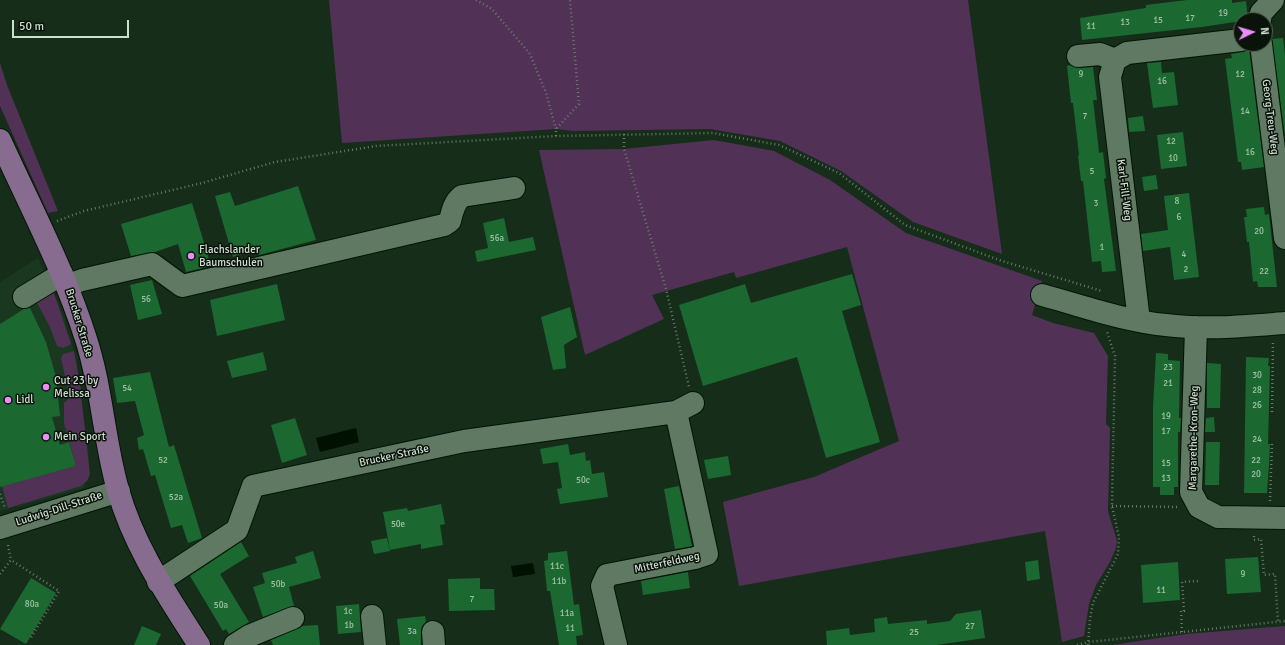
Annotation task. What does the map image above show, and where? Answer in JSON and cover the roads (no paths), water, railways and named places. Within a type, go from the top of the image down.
[{"type":"main road","name":"Brucker Straße","points":[[0,140],[65,280],[87,341],[118,491],[136,535],[158,582],[199,645]]},
{"type":"street","points":[[1261,12],[1273,0]]},
{"type":"street","points":[[1078,56],[1100,54],[1115,60],[1127,53],[1233,41]]},
{"type":"street","name":"Georg-Treu-Weg","points":[[1262,52],[1285,238]]},
{"type":"street","name":"Karl-Fill-Weg","points":[[1115,60],[1110,77],[1139,321]]},
{"type":"street","points":[[24,297],[65,280],[82,280],[152,264],[182,286],[444,225],[450,222],[454,206],[457,200],[462,196],[514,188]]},
{"type":"street","points":[[1042,295],[1110,304],[1139,321],[1166,326],[1196,327],[1279,323]]},
{"type":"street","name":"Margarethe-Kron-Weg","points":[[1196,327],[1191,492],[1199,507],[1218,517],[1269,517]]},
{"type":"street","name":"Brucker Straße","points":[[158,582],[237,530],[253,486],[464,441],[684,407]]},
{"type":"street","name":"Mitterfeldweg","points":[[616,645],[602,586],[607,575],[695,558],[706,554],[684,407]]},
{"type":"street","name":"Ludwig-Dill-Straße","points":[[0,528],[118,491]]},
{"type":"street","points":[[372,616],[375,645]]},
{"type":"street","points":[[235,645],[249,636],[293,618]]},
{"type":"place","name":"Flachslander Baumschulen","points":[[191,256]]},
{"type":"place","name":"Cut 23 by Melissa","points":[[46,387]]},
{"type":"place","name":"Lidl","points":[[8,400]]},
{"type":"place","name":"Mein Sport","points":[[46,437]]}]
